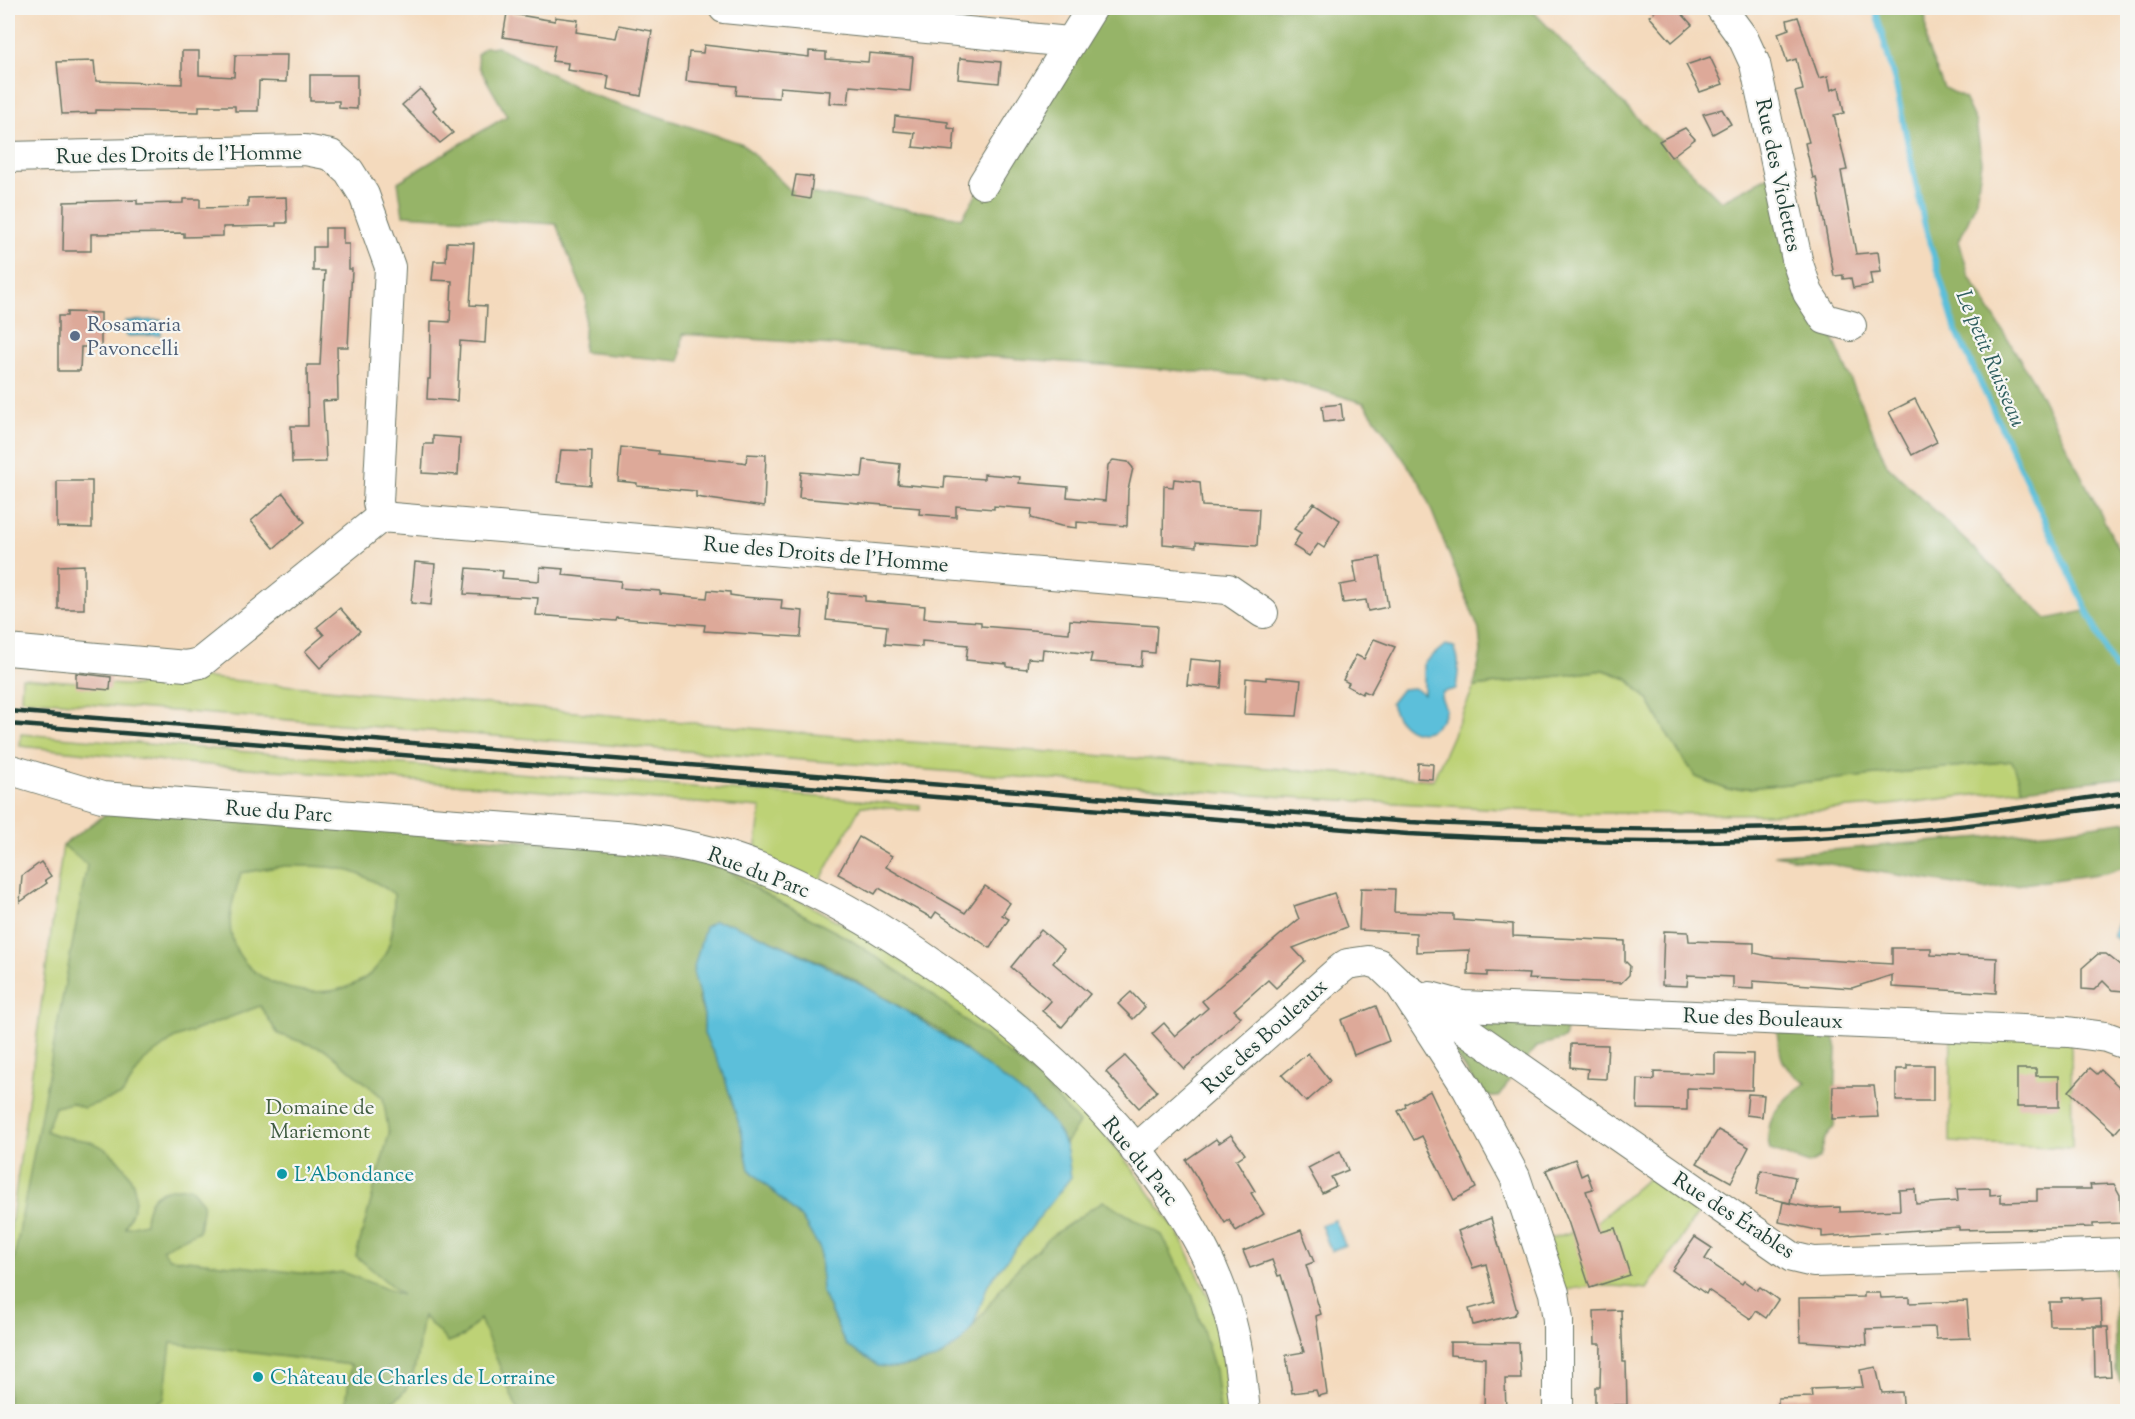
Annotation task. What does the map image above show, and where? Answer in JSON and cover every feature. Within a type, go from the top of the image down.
[{"type":"street","points":[[724,8],[1069,42]]},
{"type":"street","points":[[982,184],[1092,8]]},
{"type":"street","name":"Rue des Violettes","points":[[1721,8],[1743,38],[1755,64],[1798,264],[1808,293],[1825,319],[1851,326]]},
{"type":"street","name":"Rue des Droits de l'Homme","points":[[8,157],[305,150],[331,155],[350,171],[364,195],[390,267],[378,502],[381,517],[1228,589],[1263,613]]},
{"type":"street","points":[[8,650],[186,666],[200,663],[381,517]]},
{"type":"street","name":"Rue du Parc","points":[[8,769],[102,797],[615,836],[685,844],[742,861],[834,904],[919,956],[972,993],[1025,1035],[1071,1077],[1135,1150],[1181,1209],[1221,1289],[1236,1348],[1245,1412]]},
{"type":"street","name":"Rue des Bouleaux","points":[[1135,1150],[1347,964],[1359,961],[1379,964],[1400,984],[1446,1052],[1515,1177],[1554,1293],[1558,1320],[1558,1412]]},
{"type":"street","name":"Rue des Bouleaux","points":[[1400,984],[1439,1002],[1463,1006],[2057,1031],[2106,1037],[2127,1045]]},
{"type":"street","name":"Rue des Érables","points":[[1400,984],[1792,1257],[1813,1262],[2127,1253]]},
{"type":"green space","points":[[1092,8],[1530,8],[1721,201],[1777,172],[1825,319],[1887,465],[2047,619],[2086,611],[1956,331],[1924,223],[1896,86],[1875,8],[1925,8],[1927,47],[1944,88],[1964,98],[1976,123],[1982,162],[1975,205],[1959,241],[1969,276],[2034,382],[2127,566],[2127,777],[2023,789],[2012,761],[1728,790],[1696,777],[1671,741],[1649,701],[1627,678],[1604,670],[1474,687],[1481,652],[1479,630],[1421,484],[1364,403],[1281,378],[683,334],[680,361],[583,352],[586,299],[556,224],[403,215],[398,182],[507,116],[479,67],[477,55],[485,47],[497,47],[595,96],[743,144],[790,190],[962,218]]},
{"type":"green space","points":[[1604,670],[1627,679],[1649,701],[1671,741],[1696,777],[1728,790],[2013,761],[2023,789],[1889,805],[1768,814],[1576,813],[1237,794],[21,699],[22,678],[136,686],[176,675],[857,738],[1433,780],[1474,687]]},
{"type":"green space","points":[[21,734],[920,805],[920,810],[861,806],[814,892],[753,866],[761,808],[185,763],[20,746]]},
{"type":"green space","name":"Domaine de Mariemont","points":[[110,811],[724,867],[807,904],[857,932],[944,988],[1010,1041],[1075,1098],[1134,1171],[1182,1239],[1212,1305],[1226,1372],[1230,1412],[8,1412],[8,1247],[63,845]]},
{"type":"green space","name":"Domaine de Mariemont","points":[[110,811],[612,847],[724,867],[759,891],[849,939],[925,989],[1034,1074],[1079,1123],[1065,1144],[1045,1114],[940,1030],[834,968],[752,932],[698,998],[704,1015],[704,1034],[722,1069],[742,1134],[749,1169],[803,1220],[820,1249],[822,1292],[846,1345],[878,1365],[896,1368],[917,1364],[962,1341],[1011,1275],[1050,1237],[1103,1201],[1162,1235],[1192,1294],[1215,1370],[1220,1411],[518,1411],[480,1319],[464,1336],[448,1342],[423,1316],[411,1380],[395,1400],[383,1406],[345,1411],[351,1365],[171,1343],[164,1399],[152,1404],[151,1411],[8,1412],[8,1292],[87,865],[63,845]],"holes":[[[284,866],[330,867],[354,872],[394,894],[389,945],[381,961],[366,977],[347,987],[325,991],[302,991],[279,985],[259,975],[243,960],[233,941],[230,924],[230,915],[241,873]],[[260,1006],[278,1034],[326,1050],[383,1098],[389,1134],[356,1256],[402,1295],[343,1272],[318,1275],[169,1258],[162,1249],[199,1231],[203,1203],[190,1187],[171,1189],[157,1194],[149,1204],[145,1223],[125,1228],[133,1209],[135,1196],[134,1186],[124,1167],[100,1146],[46,1131],[55,1107],[72,1103],[83,1108],[122,1095],[144,1061],[175,1038]]]},
{"type":"green space","points":[[2127,821],[2127,866],[2105,873],[1985,889],[1774,855],[2055,831]]},
{"type":"green space","points":[[1564,1018],[1566,1029],[1564,1039],[1537,1046],[1514,1072],[1498,1097],[1482,1094],[1455,1054],[1474,1037],[1483,1021]]},
{"type":"green space","points":[[1951,1026],[2071,1040],[2072,1148],[1950,1142]]},
{"type":"green space","points":[[1777,1031],[1834,1035],[1837,1049],[1834,1127],[1825,1138],[1820,1158],[1809,1164],[1770,1150],[1769,1129],[1776,1111],[1789,1096],[1806,1083],[1791,1072],[1783,1062]]},
{"type":"green space","points":[[1661,1167],[1707,1200],[1647,1289],[1600,1286],[1554,1293],[1537,1243],[1593,1225]]},
{"type":"green space","points":[[2115,1253],[2127,1253],[2127,1385],[2120,1382],[2116,1371]]},
{"type":"water","points":[[161,320],[161,335],[126,336],[125,321]]},
{"type":"water","points":[[1445,645],[1454,647],[1458,657],[1456,689],[1443,692],[1441,697],[1446,709],[1440,721],[1425,732],[1417,732],[1401,722],[1391,703],[1402,689],[1414,688],[1424,694],[1424,663]]},
{"type":"water","points":[[2118,920],[2127,921],[2127,949],[2113,935]]},
{"type":"water","points":[[714,921],[732,924],[803,955],[902,1009],[934,1029],[1026,1096],[1054,1124],[1060,1134],[1065,1145],[1071,1177],[988,1284],[973,1326],[962,1341],[937,1359],[896,1368],[878,1366],[846,1345],[822,1292],[820,1249],[803,1220],[749,1169],[742,1134],[722,1069],[704,1034],[704,1015],[693,971],[705,927]]},
{"type":"water","points":[[1335,1220],[1345,1245],[1331,1251],[1321,1225]]},
{"type":"building","points":[[1659,8],[1677,8],[1692,25],[1672,42],[1649,16]]},
{"type":"building","points":[[507,13],[555,21],[555,17],[578,20],[576,32],[616,38],[619,25],[652,31],[641,96],[607,89],[609,76],[567,70],[568,63],[552,61],[555,45],[503,37]]},
{"type":"building","points":[[1798,17],[1819,78],[1828,76],[1831,90],[1839,87],[1844,113],[1834,115],[1847,170],[1841,171],[1856,254],[1878,252],[1881,272],[1870,273],[1872,285],[1853,288],[1851,278],[1843,279],[1843,275],[1834,276],[1816,177],[1813,178],[1805,143],[1809,142],[1795,92],[1803,90],[1796,59],[1787,62],[1778,33],[1789,29],[1787,20]]},
{"type":"building","points":[[704,45],[809,57],[809,51],[826,52],[826,59],[868,62],[869,53],[913,57],[910,91],[850,86],[848,104],[829,103],[830,91],[780,87],[779,98],[736,95],[737,86],[686,81],[689,52],[703,53]]},
{"type":"building","points":[[182,51],[199,51],[199,75],[234,77],[235,55],[287,55],[286,82],[259,81],[258,111],[235,111],[235,106],[199,106],[199,112],[96,110],[96,113],[62,114],[57,62],[94,61],[96,81],[182,84]]},
{"type":"building","points":[[1710,57],[1723,84],[1700,92],[1686,65]]},
{"type":"building","points":[[960,58],[1001,62],[999,83],[958,79]]},
{"type":"building","points":[[310,75],[357,75],[357,109],[339,108],[339,101],[310,101]]},
{"type":"building","points":[[420,89],[436,107],[433,110],[453,133],[440,143],[402,105]]},
{"type":"building","points":[[1722,109],[1731,124],[1713,134],[1703,114]]},
{"type":"building","points":[[895,116],[948,122],[948,128],[955,129],[953,151],[913,147],[915,133],[894,131]]},
{"type":"building","points":[[1685,128],[1695,139],[1671,157],[1659,141]]},
{"type":"building","points":[[796,175],[813,177],[810,199],[792,196]]},
{"type":"building","points":[[286,197],[287,223],[276,223],[276,226],[223,227],[223,236],[184,237],[184,233],[91,234],[91,251],[63,251],[64,202],[137,200],[137,204],[183,203],[183,199],[200,199],[200,208],[248,207],[248,198]]},
{"type":"building","points":[[325,228],[343,228],[343,244],[349,244],[349,269],[352,269],[348,347],[337,347],[338,400],[323,401],[326,462],[292,463],[291,426],[308,426],[307,365],[320,365],[325,271],[313,271],[313,247],[325,247]]},
{"type":"building","points":[[447,242],[474,243],[470,305],[487,306],[485,343],[460,341],[457,401],[427,399],[428,379],[430,379],[431,321],[450,322],[452,281],[432,280],[434,261],[446,261]]},
{"type":"building","points":[[67,312],[101,313],[101,347],[81,347],[80,371],[58,371],[58,316],[67,316]]},
{"type":"building","points":[[1915,399],[1937,442],[1912,455],[1889,412]]},
{"type":"building","points":[[1341,404],[1343,420],[1324,422],[1322,406]]},
{"type":"building","points":[[433,436],[460,438],[458,475],[422,473],[424,444],[433,444]]},
{"type":"building","points":[[621,447],[658,451],[658,454],[746,463],[747,454],[766,455],[764,507],[696,497],[696,491],[637,486],[637,483],[618,481]]},
{"type":"building","points":[[561,450],[592,451],[591,485],[557,482]]},
{"type":"building","points":[[864,460],[900,464],[898,484],[944,488],[945,476],[984,479],[984,474],[1020,477],[1019,483],[1068,487],[1067,497],[1105,501],[1108,465],[1113,460],[1128,462],[1133,468],[1128,490],[1127,526],[1077,522],[1077,528],[1061,526],[1031,518],[1032,509],[956,506],[956,517],[919,514],[920,508],[799,498],[801,472],[862,477]]},
{"type":"building","points":[[1174,479],[1200,482],[1202,506],[1259,509],[1257,546],[1196,542],[1196,547],[1163,544],[1164,486],[1173,487]]},
{"type":"building","points":[[57,481],[92,481],[92,528],[57,527]]},
{"type":"building","points":[[283,493],[305,522],[274,548],[251,521]]},
{"type":"building","points":[[1314,503],[1340,520],[1324,548],[1318,544],[1309,556],[1293,546],[1301,533],[1294,529]]},
{"type":"building","points":[[1380,557],[1388,607],[1368,611],[1366,600],[1343,603],[1340,585],[1357,582],[1353,561]]},
{"type":"building","points":[[415,562],[435,564],[431,605],[411,603]]},
{"type":"building","points":[[84,565],[84,609],[58,609],[58,566]]},
{"type":"building","points":[[540,567],[564,569],[563,575],[621,581],[620,588],[660,591],[660,594],[707,598],[708,590],[730,592],[730,595],[743,597],[782,600],[781,609],[803,611],[801,637],[704,631],[705,625],[536,615],[538,598],[464,594],[467,568],[503,571],[502,578],[539,581]]},
{"type":"building","points":[[829,593],[865,596],[865,601],[925,606],[924,618],[981,622],[981,626],[1069,633],[1070,620],[1157,626],[1155,653],[1142,652],[1141,666],[1090,662],[1092,654],[1043,649],[1042,659],[1028,658],[1027,669],[1007,667],[1007,664],[966,660],[968,645],[922,641],[922,647],[885,644],[887,626],[826,620]]},
{"type":"building","points":[[340,608],[360,631],[320,668],[305,651],[324,635],[317,627]]},
{"type":"building","points":[[1374,639],[1395,647],[1370,694],[1364,691],[1362,694],[1347,686],[1349,683],[1343,680],[1356,655],[1364,659]]},
{"type":"building","points":[[1190,659],[1223,662],[1221,688],[1187,685]]},
{"type":"building","points":[[76,673],[111,677],[110,690],[76,687]]},
{"type":"building","points":[[1266,677],[1301,680],[1297,716],[1244,714],[1246,678],[1266,680]]},
{"type":"building","points":[[1418,763],[1433,764],[1432,779],[1417,778]]},
{"type":"building","points":[[859,837],[892,856],[886,867],[965,913],[985,886],[1010,903],[1002,915],[1009,919],[990,948],[936,912],[932,918],[879,888],[875,894],[838,874]]},
{"type":"building","points":[[41,862],[51,876],[45,880],[47,883],[20,902],[22,876]]},
{"type":"building","points":[[1361,888],[1395,889],[1394,912],[1454,914],[1454,920],[1513,924],[1513,936],[1625,941],[1625,961],[1630,966],[1629,975],[1621,983],[1528,979],[1529,974],[1487,972],[1487,976],[1468,975],[1469,950],[1416,952],[1416,933],[1359,930]]},
{"type":"building","points":[[1334,893],[1347,927],[1293,948],[1305,961],[1276,988],[1268,980],[1234,1010],[1241,1017],[1184,1069],[1152,1034],[1164,1023],[1175,1036],[1208,1008],[1202,1001],[1299,919],[1294,906]]},
{"type":"building","points":[[1041,930],[1064,949],[1053,963],[1090,994],[1062,1027],[1042,1011],[1051,1001],[1011,967]]},
{"type":"building","points":[[1664,931],[1688,932],[1689,941],[1754,943],[1754,953],[1773,957],[1892,964],[1892,948],[1931,948],[1931,955],[1997,958],[1996,993],[1892,987],[1892,975],[1852,988],[1753,981],[1753,989],[1733,988],[1733,977],[1688,975],[1687,986],[1662,985]]},
{"type":"building","points":[[2098,954],[2106,954],[2125,969],[2124,991],[2112,990],[2103,981],[2094,990],[2082,989],[2082,968]]},
{"type":"building","points":[[1131,992],[1145,1007],[1133,1019],[1118,1004]]},
{"type":"building","points":[[1376,1006],[1389,1041],[1354,1055],[1341,1020]]},
{"type":"building","points":[[1571,1044],[1608,1045],[1606,1079],[1587,1078],[1588,1069],[1570,1067]]},
{"type":"building","points":[[1308,1053],[1330,1081],[1306,1102],[1282,1075]]},
{"type":"building","points":[[1715,1053],[1753,1054],[1752,1090],[1687,1088],[1687,1110],[1637,1109],[1638,1079],[1654,1080],[1654,1072],[1715,1074]]},
{"type":"building","points":[[1125,1056],[1157,1091],[1139,1108],[1106,1072]]},
{"type":"building","points":[[1907,1065],[1933,1065],[1933,1101],[1896,1101],[1896,1069],[1907,1069]]},
{"type":"building","points":[[2090,1068],[2097,1074],[2101,1070],[2127,1094],[2127,1119],[2115,1133],[2069,1091]]},
{"type":"building","points":[[2017,1069],[2036,1069],[2036,1076],[2059,1076],[2059,1107],[2017,1107]]},
{"type":"building","points":[[1833,1086],[1874,1086],[1878,1117],[1832,1119]]},
{"type":"building","points":[[1430,1091],[1476,1188],[1454,1200],[1422,1136],[1414,1140],[1398,1111],[1406,1107],[1405,1104]]},
{"type":"building","points":[[1748,1094],[1764,1095],[1762,1117],[1746,1115]]},
{"type":"building","points":[[1718,1130],[1749,1147],[1731,1182],[1697,1163]]},
{"type":"building","points":[[1231,1135],[1245,1154],[1236,1160],[1255,1191],[1251,1193],[1264,1214],[1236,1231],[1229,1220],[1225,1223],[1186,1160],[1216,1139],[1219,1143]]},
{"type":"building","points":[[1340,1151],[1348,1170],[1331,1177],[1336,1186],[1322,1193],[1308,1168]]},
{"type":"building","points":[[1575,1159],[1581,1176],[1587,1173],[1593,1189],[1586,1191],[1601,1232],[1615,1228],[1630,1275],[1590,1288],[1568,1221],[1546,1170]]},
{"type":"building","points":[[1761,1170],[1795,1177],[1790,1203],[1756,1195]]},
{"type":"building","points":[[2114,1184],[2120,1195],[2121,1223],[2093,1224],[2093,1227],[1959,1230],[1959,1227],[1822,1237],[1822,1231],[1779,1222],[1783,1202],[1812,1208],[1840,1207],[1840,1212],[1900,1210],[1899,1190],[1915,1189],[1916,1204],[1958,1201],[1957,1189],[1990,1188],[1990,1195],[2001,1194],[2001,1202],[2037,1201],[2037,1189],[2091,1189],[2090,1185]]},
{"type":"building","points":[[1491,1218],[1517,1311],[1514,1315],[1473,1325],[1469,1309],[1495,1302],[1486,1264],[1473,1268],[1458,1231]]},
{"type":"building","points":[[1301,1230],[1314,1262],[1306,1265],[1321,1314],[1316,1316],[1327,1394],[1318,1396],[1316,1390],[1292,1393],[1286,1355],[1304,1352],[1281,1275],[1278,1276],[1272,1260],[1250,1268],[1243,1251]]},
{"type":"building","points":[[1695,1237],[1712,1248],[1705,1259],[1742,1284],[1744,1281],[1757,1290],[1760,1287],[1778,1300],[1766,1318],[1756,1311],[1751,1319],[1708,1290],[1706,1294],[1672,1270]]},
{"type":"building","points":[[1864,1293],[1880,1293],[1881,1298],[1909,1297],[1909,1303],[1967,1301],[1970,1338],[1936,1339],[1935,1327],[1866,1329],[1867,1345],[1800,1341],[1799,1298],[1864,1297]]},
{"type":"building","points":[[2081,1297],[2081,1299],[2101,1298],[2102,1326],[2050,1326],[2049,1302],[2061,1302],[2061,1298]]},
{"type":"building","points":[[1621,1310],[1627,1405],[1595,1405],[1595,1387],[1600,1387],[1601,1344],[1595,1344],[1594,1311]]},
{"type":"building","points":[[2094,1327],[2108,1327],[2111,1376],[2095,1377]]},
{"type":"building","points":[[1450,1342],[1519,1343],[1521,1379],[1505,1379],[1506,1412],[1484,1412],[1485,1358],[1450,1355]]},
{"type":"building","points":[[1876,1367],[1882,1393],[1902,1392],[1904,1412],[1778,1412],[1778,1398],[1812,1397],[1811,1389],[1863,1387],[1860,1370]]},
{"type":"waterway","name":"Le petit Ruisseau","points":[[1875,8],[1896,86],[1924,223],[1956,331],[2115,670]]},
{"type":"railway","points":[[8,711],[1410,822],[1683,829],[1847,825],[1952,816],[2128,792]]},
{"type":"railway","points":[[8,724],[1408,834],[1518,839],[1628,842],[1793,839],[1953,827],[2128,804]]},
{"type":"place","name":"Rosamaria Pavoncelli","points":[[75,336]]},
{"type":"place","name":"L'Abondance","points":[[282,1174]]},
{"type":"place","name":"Château de Charles de Lorraine","points":[[258,1377]]}]
